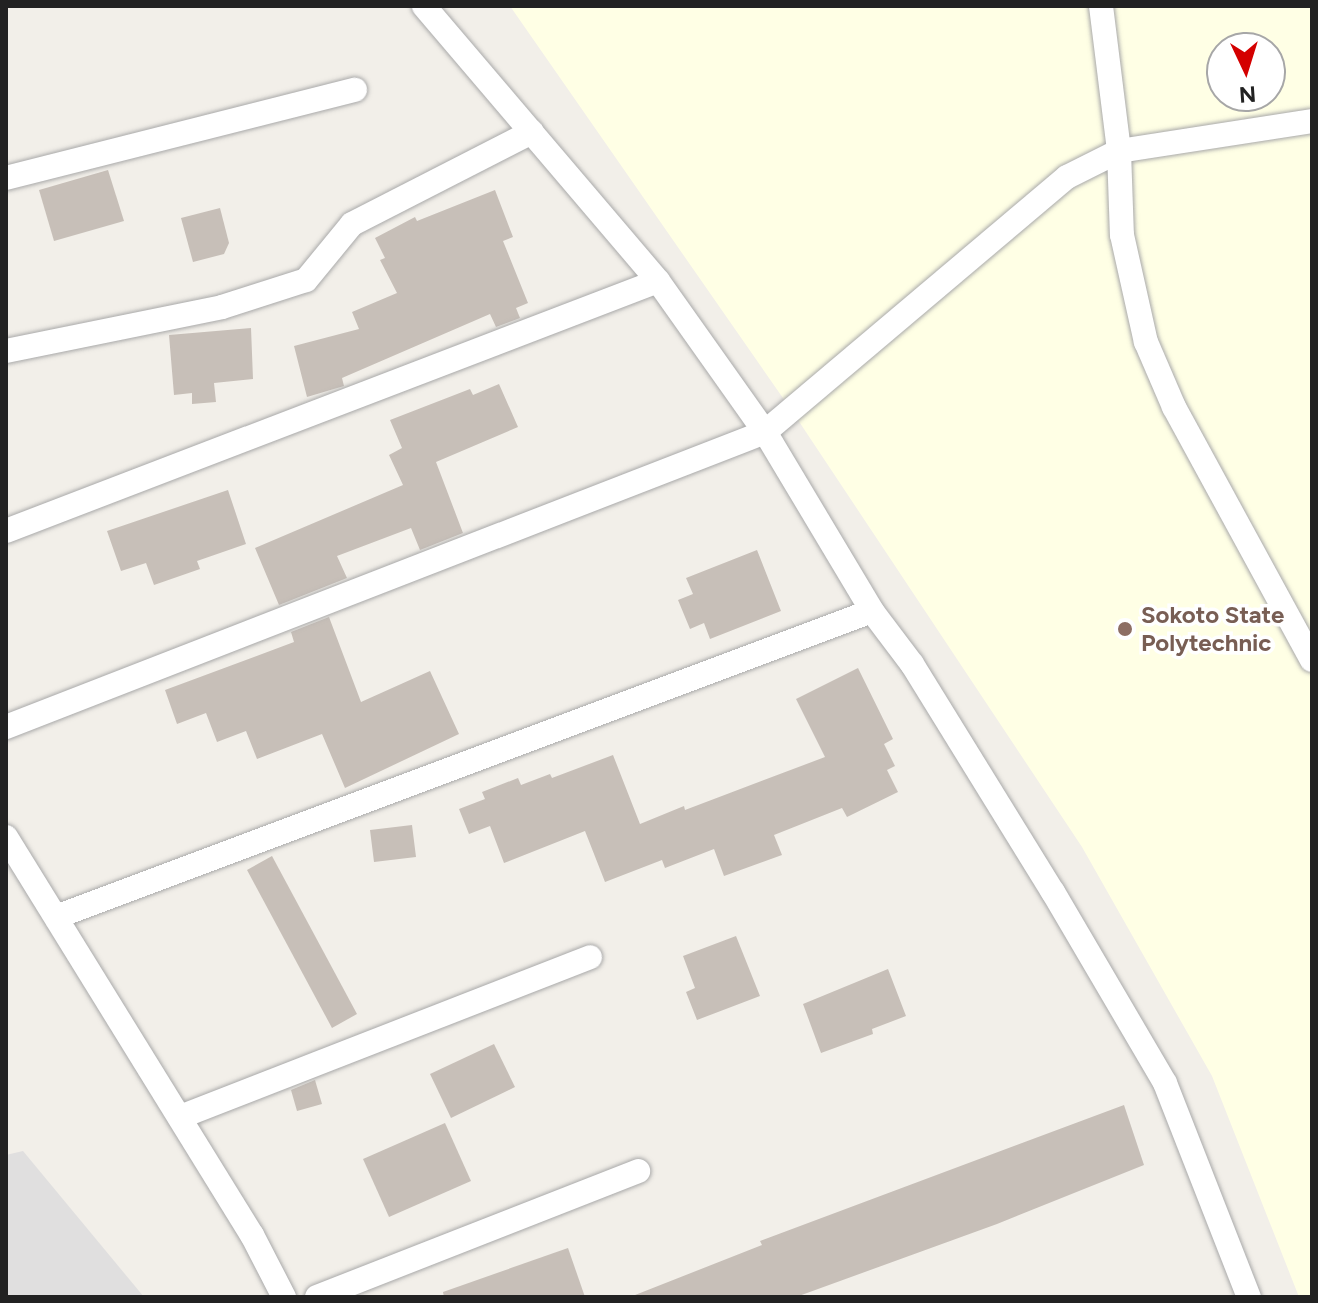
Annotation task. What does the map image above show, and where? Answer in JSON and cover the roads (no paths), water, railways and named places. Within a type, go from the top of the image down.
[{"type":"street","points":[[424,6],[658,281],[765,432],[872,611],[912,664],[1037,865],[1165,1083],[1249,1297]]},
{"type":"street","points":[[1101,6],[1119,151],[1122,235],[1146,342],[1174,407],[1312,660]]},
{"type":"street","points":[[6,178],[355,90]]},
{"type":"street","points":[[6,727],[765,432],[1067,177],[1119,151],[1312,121]]},
{"type":"street","points":[[6,351],[222,307],[306,280],[352,224],[532,132]]},
{"type":"street","points":[[6,531],[658,281]]},
{"type":"street","points":[[56,917],[872,611]]},
{"type":"street","points":[[6,837],[252,1235],[284,1297]]},
{"type":"street","points":[[180,1117],[590,957]]},
{"type":"street","points":[[317,1297],[638,1171]]},
{"type":"place","name":"Sokoto State Polytechnic","points":[[1125,629]]}]
